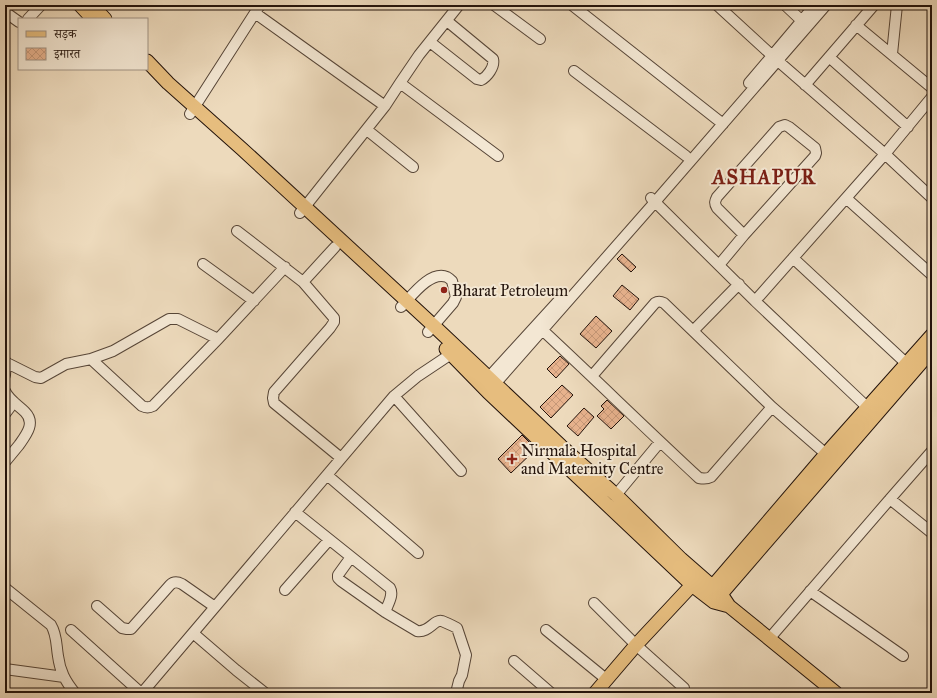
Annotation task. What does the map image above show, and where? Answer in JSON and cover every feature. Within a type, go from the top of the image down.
[{"type":"main road","points":[[80,5],[92,18]]},
{"type":"main road","points":[[92,5],[104,18]]},
{"type":"main road","points":[[148,62],[192,110],[244,160],[302,210],[431,329],[491,381],[616,495],[677,563],[692,585],[713,595]]},
{"type":"main road","points":[[143,70],[192,110]]},
{"type":"main road","points":[[302,210],[335,246],[404,304]]},
{"type":"main road","points":[[431,329],[451,354],[488,392],[677,563],[713,595],[729,606],[836,693]]},
{"type":"main road","points":[[713,595],[826,454],[932,335]]},
{"type":"main road","points":[[713,595],[850,445],[932,350]]},
{"type":"main road","points":[[595,693],[636,645],[692,585]]},
{"type":"street","points":[[29,18],[41,5]]},
{"type":"street","points":[[302,210],[367,130],[430,42],[459,5]]},
{"type":"street","points":[[494,5],[540,39]]},
{"type":"street","points":[[573,5],[721,122]]},
{"type":"street","points":[[718,5],[775,58],[886,154],[932,198]]},
{"type":"street","points":[[785,5],[802,21]]},
{"type":"street","points":[[775,58],[815,5]]},
{"type":"street","points":[[491,381],[653,200],[775,58],[826,5]]},
{"type":"street","points":[[805,84],[874,5]]},
{"type":"street","points":[[892,54],[897,5]]},
{"type":"street","points":[[192,110],[257,9],[385,106]]},
{"type":"street","points":[[5,12],[18,21]]},
{"type":"street","points":[[430,42],[477,79],[484,79],[494,66],[494,59],[446,21]]},
{"type":"street","points":[[856,25],[932,88]]},
{"type":"street","points":[[829,57],[908,127]]},
{"type":"street","points":[[574,71],[686,156]]},
{"type":"street","points":[[400,83],[498,156]]},
{"type":"street","points":[[755,301],[886,154],[932,97]]},
{"type":"street","points":[[653,200],[686,156],[721,122]]},
{"type":"street","points":[[719,265],[815,156],[815,148],[785,125],[778,127],[715,200],[717,208],[744,235]]},
{"type":"street","points":[[367,130],[413,167]]},
{"type":"street","points":[[846,198],[932,275]]},
{"type":"street","points":[[653,200],[755,301],[868,407]]},
{"type":"street","points":[[237,231],[303,282],[334,318],[334,322],[330,328],[274,392],[273,398],[274,403],[341,458]]},
{"type":"street","points":[[303,282],[335,246]]},
{"type":"street","points":[[793,258],[907,364]]},
{"type":"street","points":[[203,264],[254,301]]},
{"type":"street","points":[[90,359],[142,406],[150,408],[154,406],[285,267]]},
{"type":"street","points":[[404,304],[425,282],[437,276],[446,277],[452,281],[456,297],[453,303],[431,329]]},
{"type":"street","points":[[694,331],[739,284]]},
{"type":"street","points":[[592,376],[655,303],[657,301],[661,301],[772,406],[826,454]]},
{"type":"street","points":[[5,375],[5,362],[35,377],[41,378],[66,364],[90,359],[113,351],[169,319],[178,319],[218,339]]},
{"type":"street","points":[[539,327],[699,478],[707,479],[711,477],[772,406]]},
{"type":"street","points":[[71,630],[142,693],[394,396],[418,376],[451,354]]},
{"type":"street","points":[[5,391],[7,396],[27,414],[30,420],[30,428],[27,434],[5,462]]},
{"type":"street","points":[[394,396],[461,471]]},
{"type":"street","points":[[5,414],[14,402]]},
{"type":"street","points":[[616,495],[660,442]]},
{"type":"street","points":[[769,639],[932,451]]},
{"type":"street","points":[[327,475],[418,553]]},
{"type":"street","points":[[890,499],[932,532]]},
{"type":"street","points":[[295,512],[391,590],[391,595],[385,612]]},
{"type":"street","points":[[285,590],[330,540]]},
{"type":"street","points":[[351,557],[338,575],[338,578],[385,612],[421,632],[441,621],[457,628],[466,655],[462,675],[456,693]]},
{"type":"street","points":[[97,606],[122,628],[131,629],[170,585],[179,582],[215,607]]},
{"type":"street","points":[[5,588],[51,625],[55,631],[58,658],[64,677],[75,693]]},
{"type":"street","points":[[810,591],[903,656]]},
{"type":"street","points":[[594,603],[636,645],[684,688]]},
{"type":"street","points":[[546,630],[606,679]]},
{"type":"street","points":[[193,633],[265,693]]},
{"type":"street","points":[[514,661],[552,693]]},
{"type":"street","points":[[5,669],[64,677]]},
{"type":"building","points":[[622,254],[636,267],[631,272],[617,259]]},
{"type":"building","points":[[622,285],[639,299],[630,310],[613,296]]},
{"type":"building","points":[[596,316],[612,331],[596,348],[580,334]]},
{"type":"building","points":[[560,356],[569,364],[556,378],[547,369]]},
{"type":"building","points":[[562,385],[573,395],[551,418],[540,407]]},
{"type":"building","points":[[607,400],[624,416],[611,429],[597,416],[604,409],[601,406]]},
{"type":"building","points":[[584,408],[594,417],[578,436],[567,426]]},
{"type":"building","points":[[522,435],[536,449],[511,473],[498,459]]},
{"type":"place","name":"Bharat Petroleum","points":[[444,290]]},
{"type":"place","name":"Nirmala Hospital and Maternity Centre","points":[[512,459]]},
{"type":"district","name":"ASHAPUR","points":[[764,177]]}]
